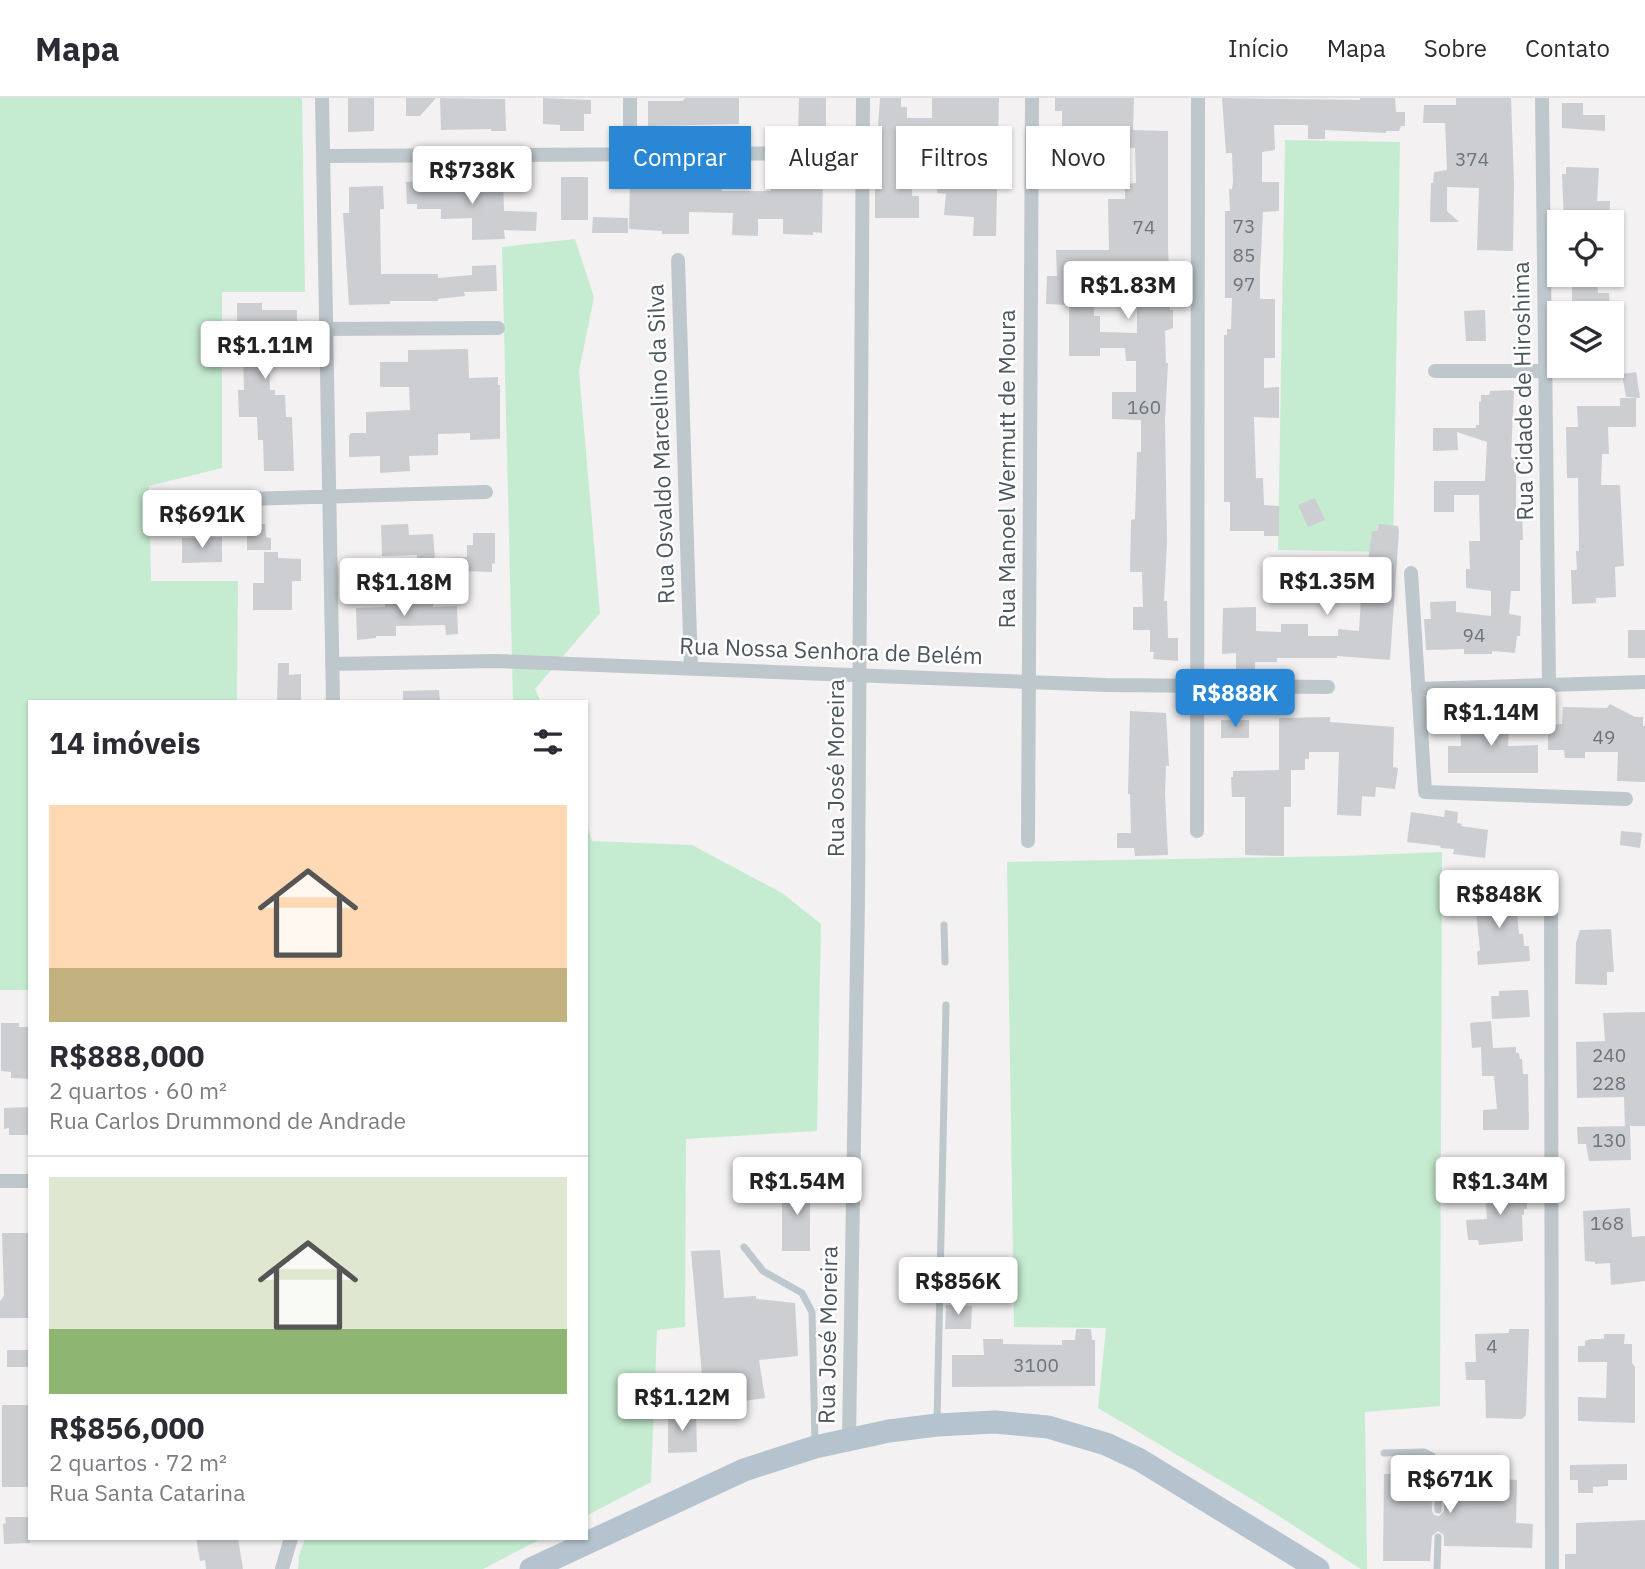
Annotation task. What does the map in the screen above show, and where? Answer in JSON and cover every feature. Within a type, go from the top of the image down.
[{"type":"main road","points":[[531,1569],[744,1470],[815,1447],[849,1438],[937,1425],[1018,1423],[1048,1427],[1106,1444],[1140,1460],[1318,1569]]},
{"type":"street","points":[[322,98],[333,700]]},
{"type":"street","points":[[630,98],[630,126]]},
{"type":"street","name":"Rua José Moreira","points":[[863,98],[863,126]]},
{"type":"street","name":"Rua Manoel Wermutt de Moura","points":[[1028,841],[1032,98]]},
{"type":"street","points":[[1197,831],[1198,98]]},
{"type":"street","name":"Rua Cidade de Hiroshima","points":[[1542,98],[1549,684]]},
{"type":"street","points":[[323,156],[609,155]]},
{"type":"street","name":"Rua José Moreira","points":[[849,1438],[858,900],[863,189]]},
{"type":"street","name":"Rua Osvaldo Marcelino da Silva","points":[[678,260],[691,669]]},
{"type":"street","points":[[326,329],[498,328]]},
{"type":"street","points":[[1435,371],[1545,371]]},
{"type":"street","points":[[182,500],[486,492]]},
{"type":"street","points":[[1411,573],[1426,792],[1626,799]]},
{"type":"street","name":"Rua Nossa Senhora de Belém","points":[[332,664],[497,661],[1029,682],[1328,687]]},
{"type":"street","points":[[1418,689],[1645,682]]},
{"type":"street","points":[[1551,896],[1552,1569]]},
{"type":"street","points":[[0,1181],[28,1181]]},
{"type":"street","points":[[282,1569],[290,1540]]},
{"type":"lane","points":[[944,925],[945,962]]},
{"type":"lane","points":[[937,1425],[946,1005]]},
{"type":"lane","points":[[744,1247],[763,1271],[802,1293],[812,1312],[815,1447]]},
{"type":"lane","points":[[1384,1453],[1424,1452],[1432,1456],[1438,1478],[1438,1510]]},
{"type":"lane","points":[[1437,1569],[1438,1537]]},
{"type":"green space","points":[[0,98],[302,98],[305,292],[222,292],[222,468],[149,486],[151,581],[238,581],[237,700],[28,700],[28,990],[0,990]]},
{"type":"green space","points":[[1285,140],[1400,142],[1393,552],[1278,550]]},
{"type":"green space","points":[[575,239],[594,297],[579,371],[600,613],[535,689],[540,700],[513,700],[502,247]]},
{"type":"green space","points":[[588,828],[592,841],[692,845],[782,893],[821,924],[817,1131],[686,1139],[685,1327],[657,1330],[651,1482],[588,1515]]},
{"type":"green space","points":[[1442,852],[1440,1406],[1365,1412],[1367,1569],[1361,1569],[1255,1501],[1098,1408],[1106,1328],[1014,1327],[1007,862]]},
{"type":"green space","points":[[304,1540],[539,1540],[483,1569],[298,1569]]},
{"type":"building","points":[[348,98],[374,98],[374,131],[348,132]]},
{"type":"building","points":[[406,98],[436,98],[420,116],[406,116]]},
{"type":"building","points":[[440,98],[505,99],[506,131],[441,130]]},
{"type":"building","points":[[543,98],[591,100],[591,114],[584,114],[584,131],[560,131],[560,125],[543,124]]},
{"type":"building","points":[[686,98],[739,98],[739,124],[648,126],[648,101],[682,101]]},
{"type":"building","points":[[799,98],[826,98],[826,126],[798,126]]},
{"type":"building","points":[[880,98],[901,98],[901,107],[907,107],[907,118],[932,118],[932,98],[999,98],[998,126],[896,126],[896,189],[912,189],[912,196],[919,196],[919,218],[875,218],[875,189],[882,189],[882,126],[878,126]]},
{"type":"building","points":[[1055,98],[1134,98],[1133,130],[1168,131],[1168,245],[1173,328],[1165,331],[1168,363],[1164,601],[1167,601],[1168,638],[1178,638],[1178,661],[1153,659],[1154,652],[1150,652],[1150,630],[1133,630],[1133,607],[1143,607],[1142,572],[1130,572],[1131,520],[1135,519],[1141,420],[1112,419],[1112,392],[1136,392],[1136,361],[1126,361],[1125,348],[1100,348],[1100,356],[1069,356],[1069,305],[1046,304],[1047,276],[1057,276],[1056,250],[1109,250],[1108,199],[1125,199],[1125,189],[1130,189],[1130,184],[1136,183],[1135,148],[1130,148],[1130,126],[1062,126],[1062,111],[1055,111]],"holes":[[[1132,272],[1132,291],[1137,291],[1137,333],[1100,332],[1100,316],[1094,316],[1095,273]]]},
{"type":"building","points":[[1222,98],[1395,98],[1396,112],[1405,112],[1405,126],[1401,126],[1399,131],[1385,133],[1325,130],[1325,139],[1308,139],[1308,125],[1274,125],[1275,150],[1262,152],[1262,182],[1279,182],[1279,211],[1263,212],[1260,299],[1275,299],[1275,358],[1264,358],[1264,388],[1279,387],[1279,418],[1254,417],[1256,478],[1263,478],[1264,505],[1279,506],[1279,536],[1264,536],[1264,531],[1230,531],[1230,502],[1224,502],[1224,335],[1227,335],[1227,329],[1231,329],[1232,298],[1225,298],[1225,211],[1230,211],[1229,189],[1232,189],[1233,182],[1232,153],[1226,153]]},
{"type":"building","points":[[1456,98],[1511,98],[1513,251],[1477,250],[1479,188],[1447,187],[1447,211],[1459,222],[1430,222],[1431,183],[1434,172],[1447,170],[1445,123],[1423,123],[1424,105],[1456,105]]},
{"type":"building","points":[[1562,103],[1583,103],[1583,115],[1605,115],[1605,131],[1562,128]]},
{"type":"building","points":[[1566,167],[1599,168],[1597,201],[1610,201],[1610,210],[1564,210],[1562,174],[1566,174]]},
{"type":"building","points":[[561,177],[588,177],[588,220],[561,220]]},
{"type":"building","points":[[406,182],[503,182],[504,211],[537,212],[536,231],[504,230],[505,239],[472,240],[472,218],[441,219],[441,209],[417,209],[417,204],[407,204]]},
{"type":"building","points":[[383,186],[384,209],[380,209],[381,274],[438,274],[438,278],[472,275],[472,266],[496,265],[497,291],[464,292],[465,296],[438,301],[390,301],[390,304],[349,305],[343,213],[349,213],[349,187]]},
{"type":"building","points":[[630,189],[823,189],[822,233],[783,234],[783,219],[758,219],[758,236],[732,235],[733,213],[689,212],[689,234],[662,234],[662,231],[629,229]]},
{"type":"building","points":[[937,189],[997,189],[996,236],[973,236],[974,217],[944,215],[946,194],[937,193]]},
{"type":"building","points":[[593,217],[628,218],[628,233],[592,233]]},
{"type":"building","points":[[1572,287],[1598,287],[1598,293],[1609,293],[1609,301],[1572,301]]},
{"type":"building","points":[[237,303],[262,303],[262,310],[297,310],[297,331],[279,331],[280,355],[269,356],[270,390],[275,390],[275,395],[285,395],[286,417],[292,417],[294,471],[264,471],[263,440],[258,440],[257,417],[239,417],[238,390],[244,390],[243,355],[237,353]]},
{"type":"building","points":[[1485,310],[1486,341],[1466,341],[1464,311]]},
{"type":"building","points":[[468,349],[469,378],[498,377],[500,439],[470,440],[470,433],[438,434],[438,455],[409,456],[410,471],[380,473],[380,456],[349,457],[351,433],[366,433],[366,412],[410,410],[409,387],[380,387],[380,362],[408,362],[408,350]]},
{"type":"building","points":[[1636,372],[1640,398],[1626,397],[1624,374]]},
{"type":"building","points":[[1514,390],[1511,458],[1516,458],[1516,512],[1522,512],[1523,540],[1520,540],[1520,591],[1511,591],[1509,614],[1521,616],[1520,636],[1517,636],[1515,653],[1492,651],[1492,654],[1464,654],[1464,649],[1426,650],[1424,619],[1431,619],[1430,602],[1456,601],[1456,612],[1491,616],[1491,591],[1466,588],[1466,569],[1470,569],[1469,541],[1480,541],[1479,495],[1454,495],[1454,512],[1434,512],[1434,481],[1485,481],[1487,442],[1457,432],[1458,450],[1433,451],[1433,428],[1476,428],[1476,425],[1479,425],[1481,395],[1489,395],[1490,391]]},
{"type":"building","points":[[1620,398],[1636,398],[1636,427],[1608,427],[1609,454],[1602,454],[1601,485],[1620,485],[1624,566],[1615,567],[1616,597],[1596,598],[1596,603],[1572,604],[1571,570],[1577,570],[1576,551],[1579,551],[1578,478],[1567,478],[1566,427],[1578,427],[1577,406],[1620,406]]},
{"type":"building","points":[[1315,498],[1325,520],[1308,527],[1298,505]]},
{"type":"building","points":[[247,524],[265,524],[266,537],[271,538],[271,550],[247,550]]},
{"type":"building","points":[[408,524],[409,535],[433,534],[435,559],[417,560],[417,555],[382,556],[381,525]]},
{"type":"building","points":[[1379,524],[1398,526],[1399,531],[1390,660],[1337,656],[1277,658],[1277,662],[1255,662],[1255,671],[1236,671],[1236,653],[1222,654],[1223,608],[1256,607],[1256,631],[1281,632],[1281,624],[1308,624],[1308,636],[1338,636],[1338,629],[1359,631],[1362,581],[1340,581],[1339,560],[1368,562],[1372,531],[1378,531]]},
{"type":"building","points":[[473,533],[495,533],[495,564],[492,563],[492,572],[466,571],[466,578],[439,579],[439,558],[467,557],[467,545],[473,545]]},
{"type":"building","points":[[222,537],[222,562],[182,563],[182,538]]},
{"type":"building","points":[[264,552],[278,552],[278,558],[301,559],[301,581],[292,581],[292,610],[253,610],[253,583],[264,583]]},
{"type":"building","points":[[380,559],[381,575],[366,576],[365,560]]},
{"type":"building","points":[[427,600],[427,604],[433,604],[433,607],[457,606],[458,634],[446,635],[445,625],[396,626],[396,636],[357,640],[356,608],[385,607],[385,602]]},
{"type":"building","points":[[1628,630],[1645,630],[1645,658],[1628,658]]},
{"type":"building","points":[[278,663],[289,663],[289,675],[301,674],[301,700],[277,700]]},
{"type":"building","points":[[439,690],[440,700],[403,700],[403,691]]},
{"type":"building","points":[[1610,704],[1635,717],[1643,717],[1645,782],[1617,781],[1618,752],[1585,752],[1585,758],[1565,758],[1564,750],[1548,750],[1548,725],[1562,724],[1563,707],[1607,708]]},
{"type":"building","points":[[1485,710],[1510,712],[1508,746],[1538,745],[1538,773],[1448,773],[1448,746],[1461,746],[1460,719],[1484,719]]},
{"type":"building","points":[[1130,711],[1166,713],[1169,766],[1166,766],[1165,794],[1168,855],[1135,856],[1134,848],[1117,848],[1117,833],[1131,833],[1128,794]]},
{"type":"building","points":[[1330,717],[1330,722],[1394,727],[1393,767],[1398,768],[1395,789],[1376,787],[1375,797],[1362,796],[1361,816],[1337,815],[1339,752],[1309,752],[1309,759],[1305,759],[1305,770],[1291,770],[1291,807],[1284,807],[1284,856],[1245,855],[1245,797],[1232,797],[1233,771],[1279,770],[1279,718]]},
{"type":"building","points":[[1221,720],[1249,720],[1249,738],[1221,738]]},
{"type":"building","points":[[1445,810],[1458,812],[1457,823],[1462,824],[1461,826],[1488,830],[1485,858],[1453,854],[1454,849],[1440,848],[1441,846],[1407,842],[1411,812],[1444,817]]},
{"type":"building","points":[[1621,831],[1642,833],[1640,848],[1620,845]]},
{"type":"building","points":[[1504,881],[1508,913],[1517,912],[1519,934],[1523,934],[1524,946],[1529,946],[1530,961],[1478,965],[1477,952],[1480,950],[1476,912],[1487,912],[1483,883]]},
{"type":"building","points":[[1611,929],[1614,972],[1607,972],[1607,985],[1575,984],[1576,943],[1580,930]]},
{"type":"building","points":[[1528,990],[1530,1017],[1492,1019],[1491,996],[1499,996],[1499,991]]},
{"type":"building","points":[[1645,1012],[1645,1126],[1625,1126],[1624,1097],[1577,1098],[1576,1042],[1605,1041],[1603,1013]]},
{"type":"building","points":[[1491,1021],[1493,1048],[1516,1047],[1516,1053],[1519,1053],[1522,1059],[1523,1074],[1528,1074],[1529,1130],[1483,1130],[1483,1110],[1497,1109],[1494,1076],[1482,1076],[1481,1047],[1472,1048],[1470,1023]]},
{"type":"building","points":[[1,1023],[19,1023],[19,1027],[28,1027],[28,1079],[11,1078],[11,1072],[1,1071]]},
{"type":"building","points":[[28,1107],[28,1135],[9,1135],[9,1128],[4,1129],[4,1108]]},
{"type":"building","points":[[1630,1126],[1631,1160],[1589,1161],[1586,1144],[1578,1144],[1577,1127]]},
{"type":"building","points":[[786,1180],[810,1180],[810,1251],[782,1251],[782,1203],[786,1202]]},
{"type":"building","points":[[1485,1188],[1527,1188],[1527,1209],[1524,1209],[1522,1215],[1523,1241],[1479,1245],[1478,1240],[1468,1240],[1466,1220],[1487,1219]]},
{"type":"building","points":[[1630,1208],[1632,1237],[1645,1236],[1645,1281],[1611,1285],[1610,1263],[1595,1264],[1585,1261],[1583,1211]]},
{"type":"building","points":[[2,1233],[28,1233],[28,1318],[0,1318],[0,1301],[4,1296]]},
{"type":"building","points":[[720,1250],[724,1298],[756,1296],[756,1299],[795,1303],[798,1356],[759,1360],[765,1398],[736,1402],[735,1393],[704,1398],[691,1251]]},
{"type":"building","points":[[946,1305],[972,1306],[971,1329],[945,1329]]},
{"type":"building","points":[[1076,1329],[1091,1329],[1092,1340],[1095,1340],[1095,1386],[952,1387],[952,1355],[984,1355],[983,1339],[1003,1339],[1003,1344],[1062,1345],[1062,1340],[1075,1340]]},
{"type":"building","points":[[1509,1329],[1529,1329],[1526,1415],[1522,1419],[1486,1418],[1485,1380],[1466,1380],[1465,1362],[1476,1362],[1475,1334],[1509,1333]]},
{"type":"building","points":[[1604,1334],[1625,1334],[1624,1344],[1632,1344],[1632,1363],[1635,1367],[1635,1423],[1578,1421],[1578,1397],[1606,1398],[1607,1362],[1578,1362],[1578,1346],[1585,1346],[1585,1341],[1591,1339],[1604,1339]]},
{"type":"building","points":[[7,1350],[28,1350],[28,1367],[7,1367]]},
{"type":"building","points":[[2,1405],[28,1405],[28,1487],[2,1487]]},
{"type":"building","points":[[696,1412],[697,1452],[668,1453],[668,1413]]},
{"type":"building","points":[[1627,1464],[1627,1480],[1608,1480],[1608,1486],[1593,1487],[1593,1493],[1578,1493],[1578,1480],[1570,1480],[1570,1465]]},
{"type":"building","points":[[1445,1473],[1488,1473],[1488,1478],[1517,1480],[1516,1523],[1533,1524],[1532,1548],[1444,1546],[1444,1535],[1438,1531],[1432,1536],[1430,1561],[1383,1561],[1384,1474],[1431,1474],[1432,1511],[1439,1516],[1444,1511]]},
{"type":"building","points":[[5,1517],[28,1517],[30,1543],[4,1544],[3,1524],[6,1523]]},
{"type":"building","points":[[1645,1520],[1645,1569],[1565,1569],[1565,1554],[1576,1554],[1576,1523]]},
{"type":"building","points":[[196,1540],[238,1540],[243,1569],[206,1569],[205,1560],[200,1561]]}]
